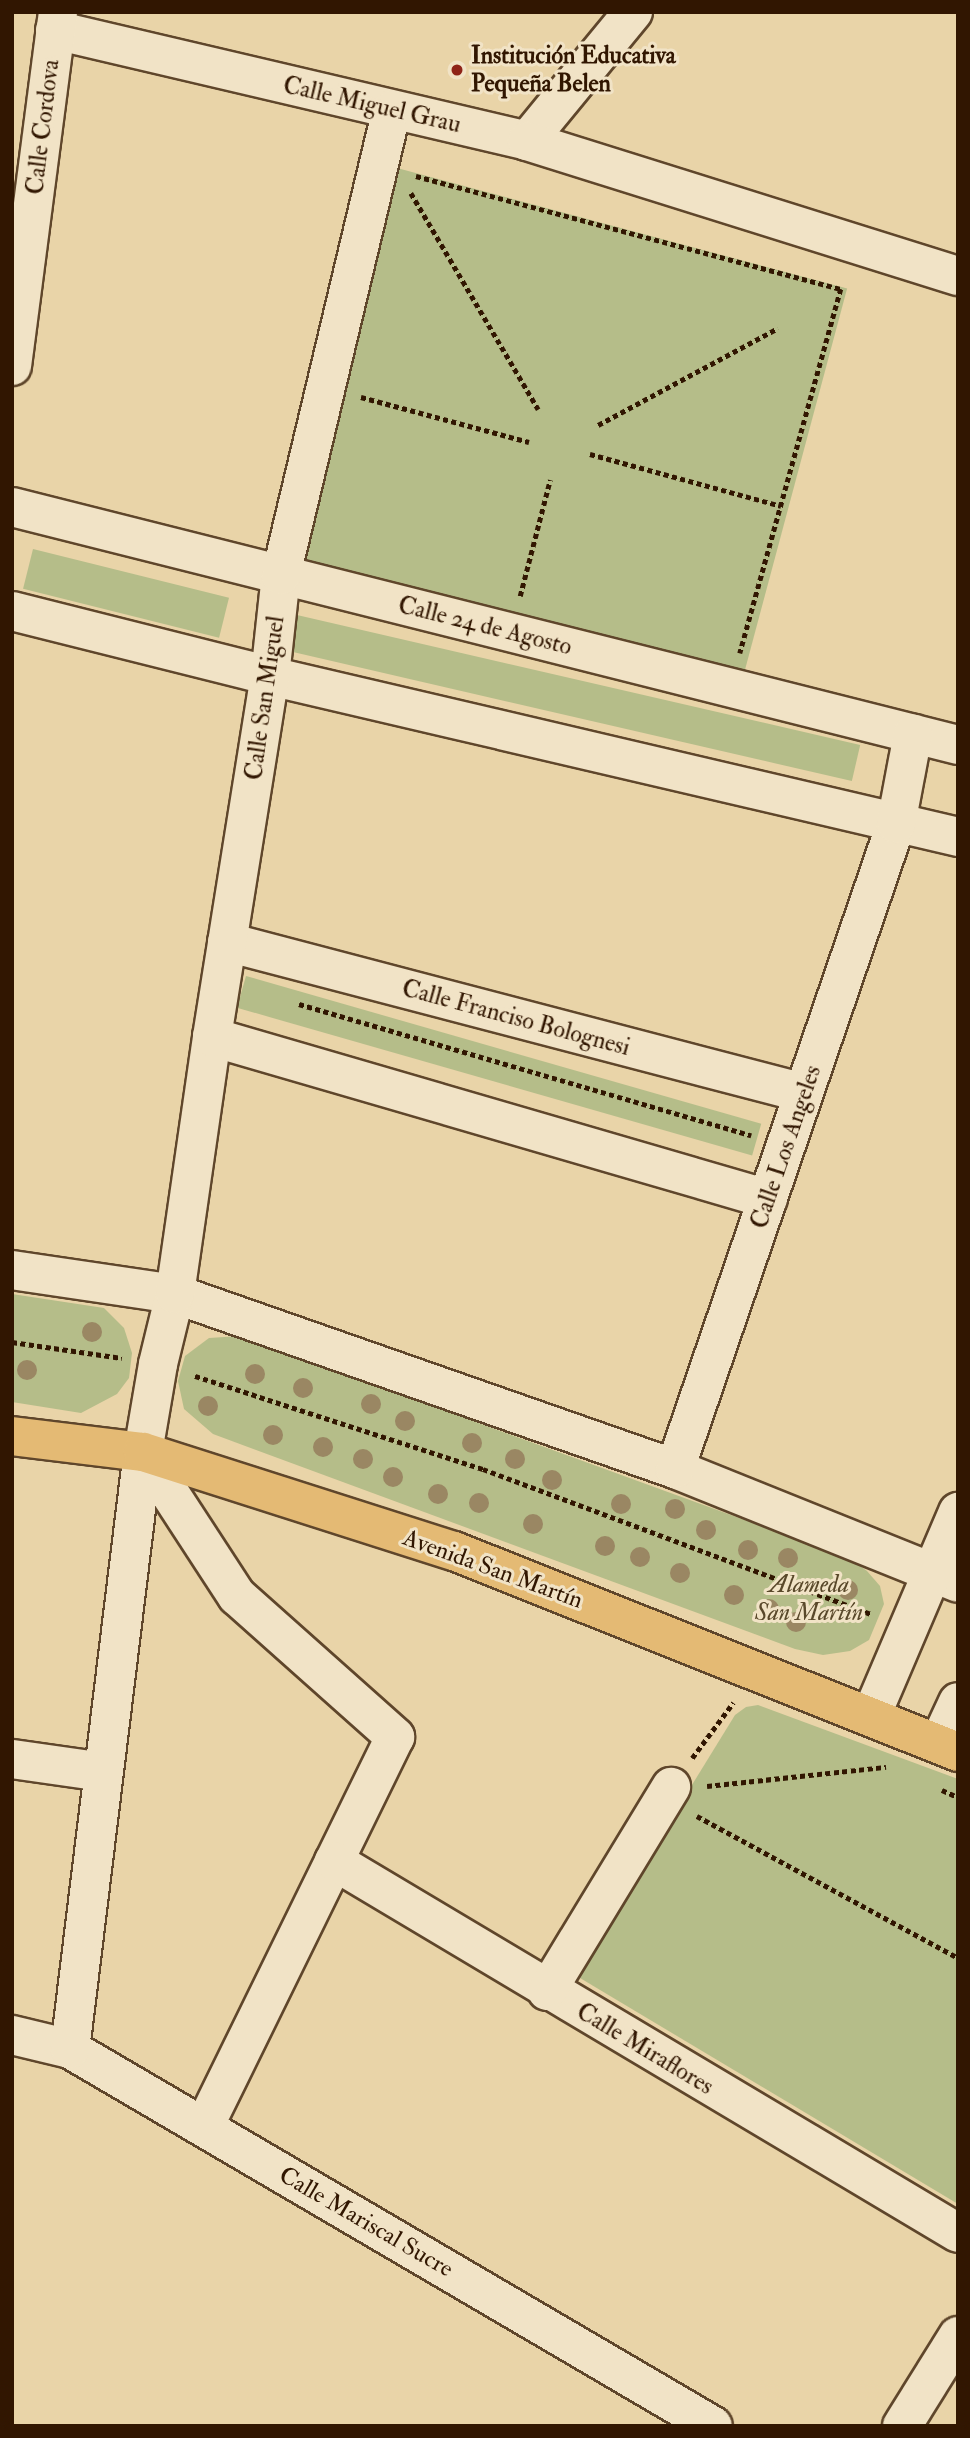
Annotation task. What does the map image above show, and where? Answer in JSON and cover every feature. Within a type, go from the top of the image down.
[{"type":"main road","name":"Avenida San Martín","points":[[12,1436],[143,1452],[454,1551],[948,1748]]},
{"type":"street","points":[[527,141],[629,14]]},
{"type":"street","name":"Calle Miguel Grau","points":[[57,21],[392,110],[527,141],[958,276]]},
{"type":"street","name":"Calle Cordova","points":[[12,366],[57,21]]},
{"type":"street","name":"Calle San Miguel","points":[[70,2049],[143,1452],[158,1364],[175,1294],[212,1037],[270,676],[281,575],[389,169],[392,110]]},
{"type":"street","name":"Calle 24 de Agosto","points":[[12,507],[958,745]]},
{"type":"street","points":[[12,611],[270,676],[958,837]]},
{"type":"street","name":"Calle Los Angeles","points":[[675,1469],[896,824],[913,734]]},
{"type":"street","name":"Calle Franciso Bolognesi","points":[[227,942],[804,1093]]},
{"type":"street","points":[[212,1037],[768,1199]]},
{"type":"street","points":[[12,1270],[175,1294],[675,1469],[946,1578]]},
{"type":"street","points":[[143,1452],[237,1596],[395,1737],[204,2127]]},
{"type":"street","points":[[871,1716],[910,1629],[946,1578],[958,1512]]},
{"type":"street","points":[[948,1748],[958,1702]]},
{"type":"street","points":[[12,1759],[103,1772]]},
{"type":"street","points":[[547,1991],[686,1796]]},
{"type":"street","name":"Calle Miraflores","points":[[334,1861],[547,1991],[958,2234]]},
{"type":"street","name":"Calle Mariscal Sucre","points":[[12,2035],[70,2049],[713,2426]]},
{"type":"street","points":[[902,2426],[958,2336]]},
{"type":"path","points":[[389,169],[538,409]]},
{"type":"path","points":[[389,169],[841,289],[731,688]]},
{"type":"path","points":[[598,425],[778,328]]},
{"type":"path","points":[[356,396],[529,442]]},
{"type":"path","points":[[590,454],[781,506]]},
{"type":"path","points":[[520,597],[550,480]]},
{"type":"path","points":[[289,1001],[786,1146]]},
{"type":"path","points":[[12,1342],[158,1364],[483,1469],[910,1629]]},
{"type":"path","points":[[686,1796],[756,1670]]},
{"type":"path","points":[[686,1796],[894,1766]]},
{"type":"path","points":[[936,1787],[958,1797]]},
{"type":"path","points":[[686,1796],[958,1958]]},
{"type":"green space","points":[[397,168],[847,289],[741,684],[291,563]]},
{"type":"green space","points":[[33,549],[229,598],[219,638],[23,589]]},
{"type":"green space","points":[[297,615],[860,745],[852,781],[289,651]]},
{"type":"green space","points":[[246,976],[761,1124],[752,1155],[237,1008]]},
{"type":"green space","points":[[12,1294],[104,1308],[124,1328],[132,1353],[129,1378],[117,1394],[81,1413],[12,1402]]},
{"type":"green space","name":"Alameda San Martín","points":[[240,1336],[849,1558],[867,1571],[880,1586],[884,1604],[869,1640],[850,1651],[823,1655],[795,1649],[213,1434],[184,1409],[178,1381],[185,1356],[209,1338]]},
{"type":"green space","points":[[758,1705],[958,1779],[958,2204],[575,1975],[735,1715],[746,1707]]},
{"type":"place","name":"Institución Educativa Pequeña Belen","points":[[457,70]]}]
